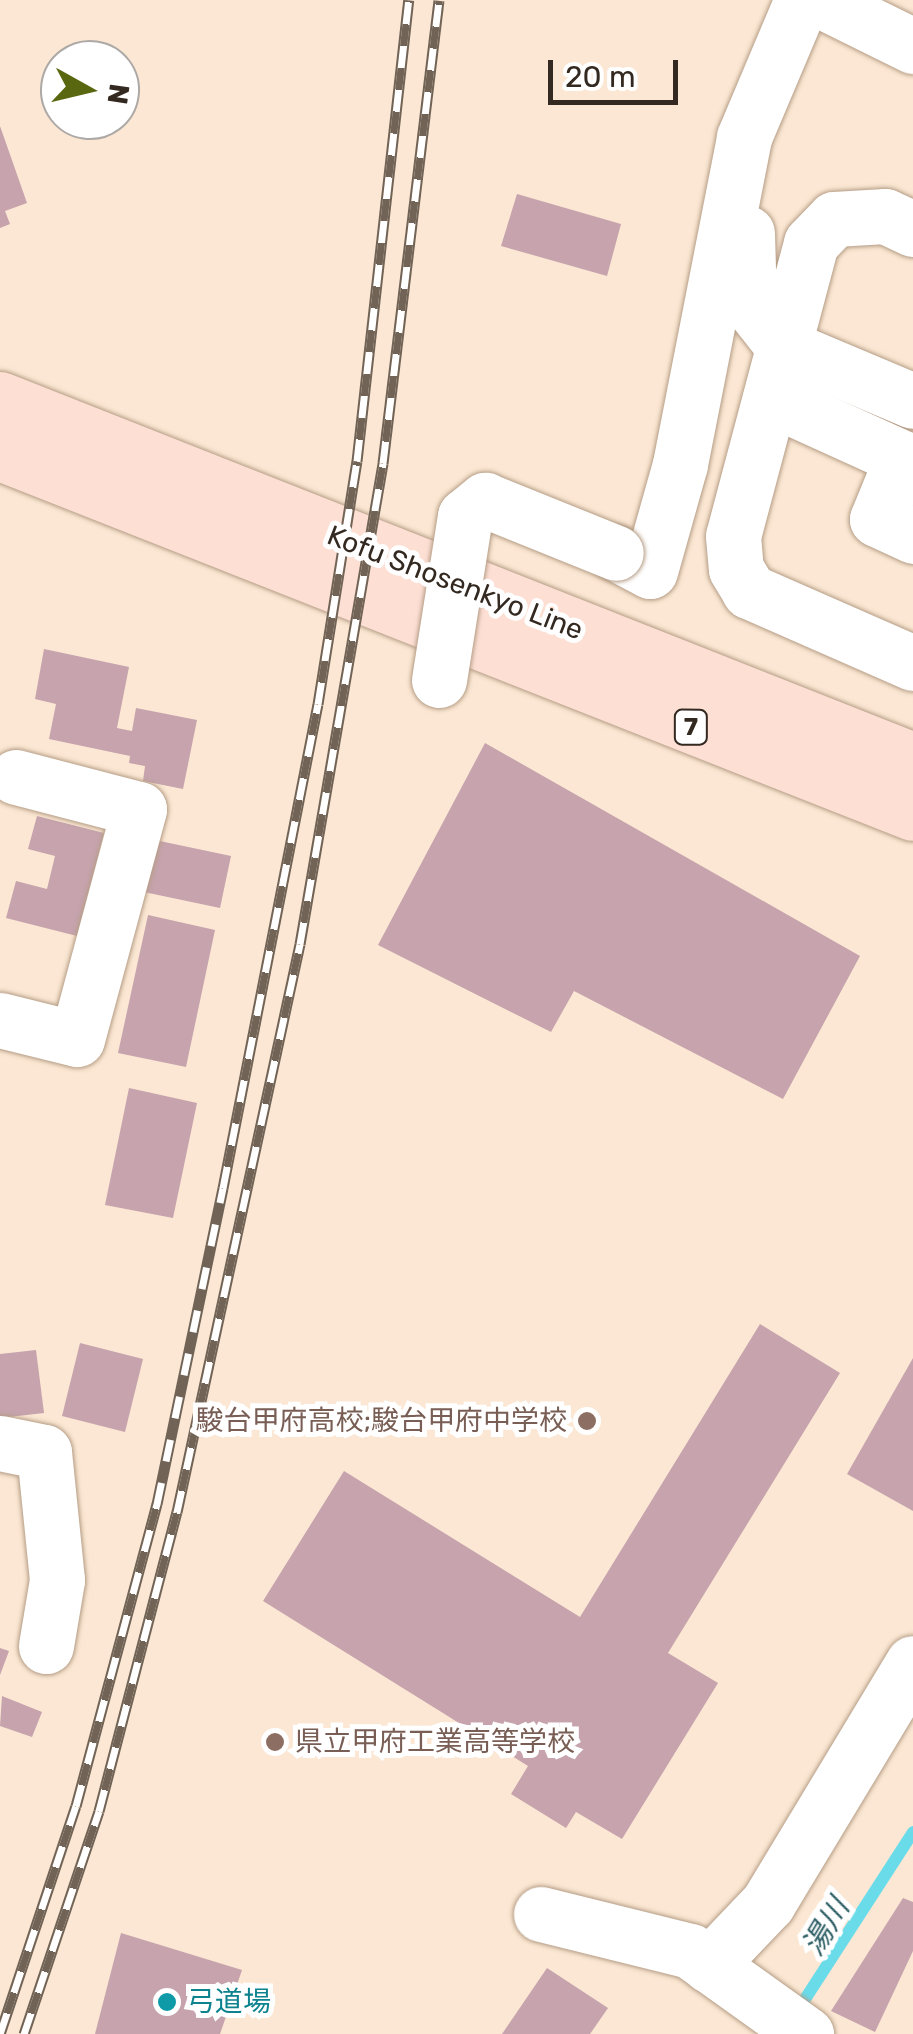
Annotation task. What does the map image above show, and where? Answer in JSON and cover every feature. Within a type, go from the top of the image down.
[{"type":"main road","name":"Kofu Shosenkyo Line","points":[[0,399],[913,760]]},
{"type":"main road","name":"Kofu Shosenkyo Line","points":[[0,453],[913,814]]},
{"type":"street","points":[[439,680],[465,516],[485,500],[650,570],[680,464],[744,137],[802,0]]},
{"type":"street","points":[[820,0],[913,46]]},
{"type":"street","points":[[744,137],[751,180],[748,304],[776,372],[902,458],[877,519],[913,536]]},
{"type":"street","points":[[909,650],[749,591],[736,569],[733,536],[811,243],[834,219],[886,216],[913,229]]},
{"type":"street","points":[[776,372],[913,401]]},
{"type":"street","points":[[0,1020],[78,1039],[139,809],[16,777]]},
{"type":"street","points":[[0,1442],[44,1452],[57,1580],[46,1646]]},
{"type":"street","points":[[709,1964],[768,1903],[913,1663]]},
{"type":"street","points":[[541,1914],[690,1950],[806,2034]]},
{"type":"building","points":[[0,126],[27,203],[5,211],[10,224],[0,228]]},
{"type":"building","points":[[517,194],[621,224],[607,276],[501,246]]},
{"type":"building","points":[[44,649],[129,667],[117,728],[132,731],[136,708],[197,720],[183,789],[143,781],[145,766],[129,763],[130,756],[49,739],[56,704],[35,699]]},
{"type":"building","points":[[485,743],[860,956],[783,1099],[574,991],[551,1032],[378,945]]},
{"type":"building","points":[[37,816],[104,833],[77,936],[6,918],[16,881],[47,889],[55,856],[28,849]]},
{"type":"building","points":[[155,840],[231,856],[220,908],[144,892]]},
{"type":"building","points":[[148,915],[215,930],[186,1067],[118,1053]]},
{"type":"building","points":[[129,1088],[197,1103],[173,1218],[105,1205]]},
{"type":"building","points":[[760,1324],[840,1373],[668,1653],[718,1683],[622,1839],[576,1812],[566,1828],[511,1794],[528,1766],[263,1601],[344,1471],[580,1617]]},
{"type":"building","points":[[80,1343],[143,1359],[125,1432],[62,1416]]},
{"type":"building","points":[[36,1350],[44,1413],[0,1418],[0,1354]]},
{"type":"building","points":[[913,1358],[913,1511],[847,1474]]},
{"type":"building","points":[[0,1648],[9,1651],[0,1675]]},
{"type":"building","points":[[2,1696],[42,1712],[32,1737],[0,1726]]},
{"type":"building","points":[[903,1898],[913,1902],[913,1951],[875,2032],[831,2011]]},
{"type":"building","name":"弓道場","points":[[121,1933],[242,1970],[220,2034],[95,2034]]},
{"type":"building","points":[[547,1968],[608,2008],[590,2034],[502,2034]]},
{"type":"waterway","name":"湯川","points":[[798,2010],[913,1832]]},
{"type":"railway","points":[[0,2034],[76,1806],[157,1504],[223,1188],[318,704],[357,461],[409,0]]},
{"type":"railway","points":[[24,2034],[99,1811],[177,1512],[300,944],[383,463],[439,0]]},
{"type":"place","name":"駿台甲府高校;駿台甲府中学校","points":[[587,1421]]},
{"type":"place","name":"県立甲府工業高等学校","points":[[275,1742]]},
{"type":"place","name":"弓道場","points":[[167,2002]]}]
